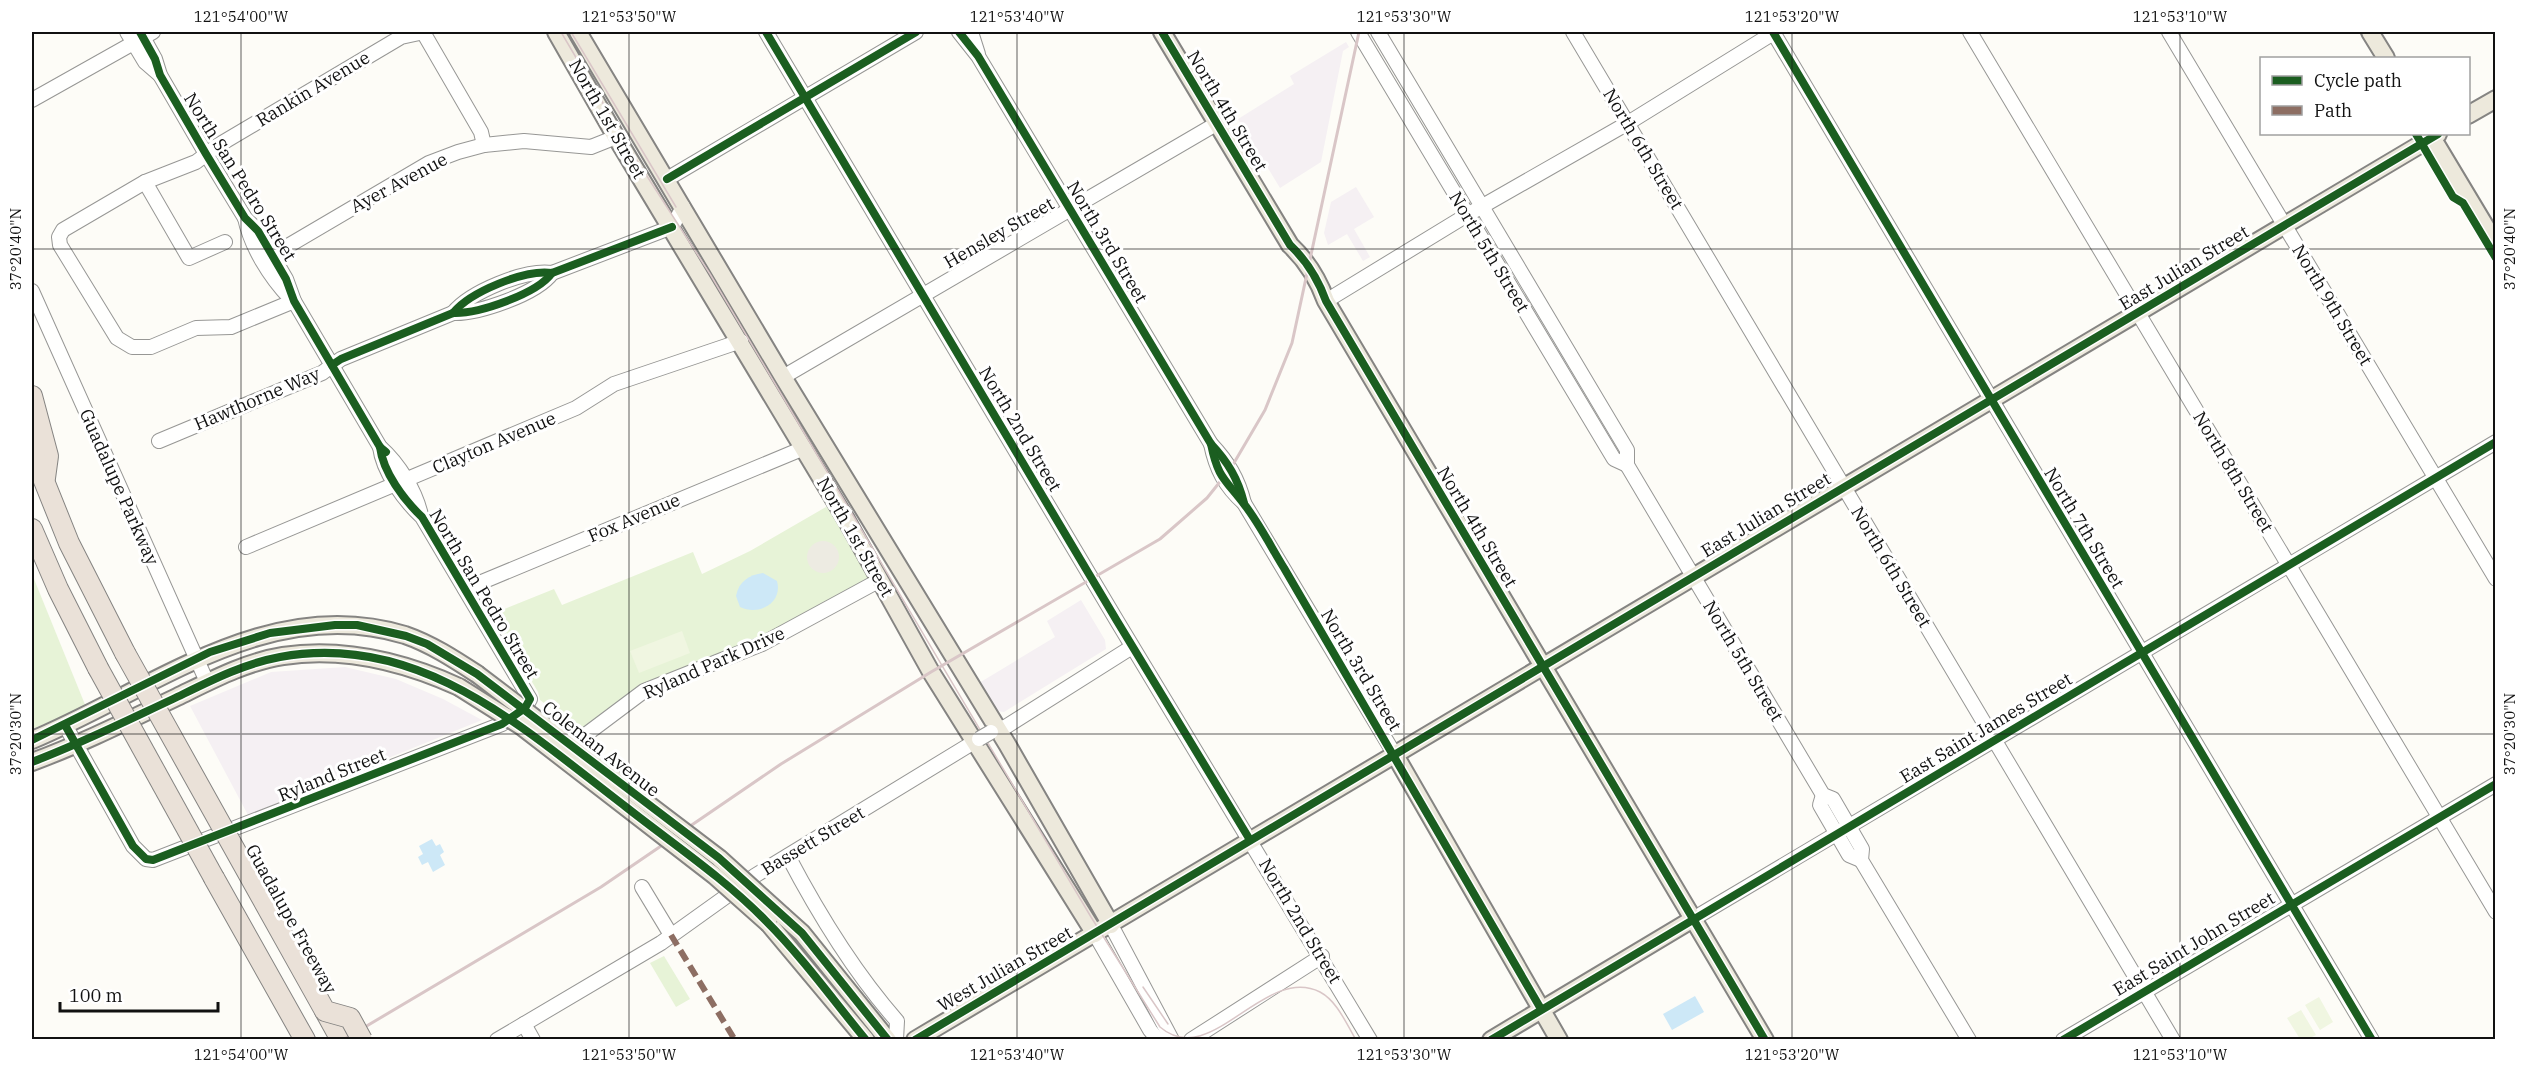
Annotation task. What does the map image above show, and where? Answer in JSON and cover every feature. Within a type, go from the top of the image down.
[{"type":"highway","points":[[32,396],[48,456],[44,487]]},
{"type":"highway","name":"Guadalupe Freeway","points":[[32,451],[44,487],[96,599],[341,1040]]},
{"type":"highway","points":[[32,529],[58,589],[98,668],[305,1040]]},
{"type":"highway","points":[[214,878],[218,906],[292,1040]]},
{"type":"highway","points":[[325,1011],[350,1018],[362,1040]]},
{"type":"main road","name":"North 1st Street","points":[[556,32],[616,137],[741,341],[880,580],[1111,925]]},
{"type":"main road","name":"North 1st Street","points":[[578,32],[783,377],[1095,934]]},
{"type":"main road","name":"North 4th Street","points":[[1162,32],[1290,245],[1301,255],[1320,284],[1326,301],[1765,1040]]},
{"type":"main road","points":[[2370,32],[2385,57]]},
{"type":"main road","points":[[2470,115],[2496,99]]},
{"type":"main road","name":"East Julian Street","points":[[1111,925],[1694,576],[2139,314],[2433,135]]},
{"type":"main road","points":[[2433,135],[2496,244]]},
{"type":"main road","name":"Coleman Avenue","points":[[32,740],[210,652],[270,633],[316,625],[357,625],[406,636],[450,656],[477,674],[719,858],[776,920],[866,1040]]},
{"type":"main road","name":"Coleman Avenue","points":[[32,762],[77,745],[207,682],[254,663],[281,657],[332,653],[407,667],[459,687],[521,726],[716,876],[776,920],[802,933],[888,1040]]},
{"type":"main road","name":"North 3rd Street","points":[[1395,755],[1559,1040]]},
{"type":"main road","name":"East Saint James Street","points":[[1491,1040],[1693,919]]},
{"type":"main road","name":"West Julian Street","points":[[915,1040],[1111,925]]},
{"type":"street","points":[[424,32],[481,132],[483,145]]},
{"type":"street","name":"Rankin Avenue","points":[[294,301],[231,327],[196,328],[142,348],[123,343],[117,338],[60,245],[58,237],[63,230],[145,182],[196,162],[401,37],[424,32]]},
{"type":"street","name":"North 2nd Street","points":[[766,32],[1132,647],[1322,956],[1370,1040]]},
{"type":"street","points":[[667,179],[916,32]]},
{"type":"street","name":"North 3rd Street","points":[[959,32],[978,56],[1211,444],[1215,464],[1222,479],[1244,503],[1395,755]]},
{"type":"street","name":"North 3rd Street","points":[[971,32],[978,56]]},
{"type":"street","name":"North 5th Street","points":[[1358,32],[1614,459],[1627,465]]},
{"type":"street","name":"North 5th Street","points":[[1378,32],[1627,450],[1627,465],[1822,795],[1820,805],[1843,830],[1849,855],[1861,860],[1969,1040]]},
{"type":"street","name":"North 6th Street","points":[[1573,32],[2173,1040]]},
{"type":"street","points":[[1326,301],[1467,214],[1628,123],[1774,32]]},
{"type":"street","name":"North 7th Street","points":[[1774,32],[2372,1040]]},
{"type":"street","name":"North 8th Street","points":[[1970,32],[2496,912]]},
{"type":"street","name":"North 9th Street","points":[[2169,32],[2496,579]]},
{"type":"street","points":[[32,100],[139,35]]},
{"type":"street","name":"North San Pedro Street","points":[[139,35],[244,218],[258,231],[269,260],[286,279],[294,301],[380,447],[390,455],[401,482],[418,503],[422,517],[530,699],[525,708]]},
{"type":"street","name":"Hensley Street","points":[[783,377],[1216,124]]},
{"type":"street","name":"Ayer Avenue","points":[[269,260],[429,163],[483,145],[524,141],[591,147],[616,137]]},
{"type":"street","points":[[145,182],[189,258],[225,242]]},
{"type":"street","points":[[672,227],[683,207]]},
{"type":"street","name":"Hawthorne Way","points":[[159,441],[322,374],[341,359],[453,313],[464,313],[495,304],[545,282],[552,273],[672,227]]},
{"type":"street","name":"Guadalupe Parkway","points":[[32,291],[195,660],[207,682]]},
{"type":"street","name":"Clayton Avenue","points":[[246,547],[576,408],[622,381],[741,341]]},
{"type":"street","name":"East Saint James Street","points":[[1693,919],[2496,442]]},
{"type":"street","name":"Fox Avenue","points":[[465,589],[804,448]]},
{"type":"street","name":"Ryland Park Drive","points":[[556,757],[644,691],[762,644],[880,580]]},
{"type":"street","name":"Bassett Street","points":[[497,1040],[671,935],[788,856],[1132,647]]},
{"type":"street","points":[[525,708],[572,746]]},
{"type":"street","name":"Ryland Street","points":[[77,745],[133,846],[146,859],[162,859],[483,731],[507,721],[525,708]]},
{"type":"street","points":[[65,725],[77,745]]},
{"type":"street","name":"East Saint John Street","points":[[2063,1040],[2496,784]]},
{"type":"street","points":[[788,856],[820,918],[851,963],[897,1021],[896,1040]]},
{"type":"street","points":[[642,887],[671,935]]},
{"type":"street","name":"North 1st Street","points":[[1111,925],[1172,1040]]},
{"type":"street","name":"North 1st Street","points":[[1095,934],[1158,1040]]},
{"type":"street","points":[[1191,1040],[1322,956]]},
{"type":"street","points":[[524,1024],[533,1040]]},
{"type":"shaded area","points":[[1346,42],[1349,47],[1343,51],[1321,162],[1280,188],[1238,119],[1294,84],[1290,76]]},
{"type":"shaded area","points":[[1356,187],[1374,217],[1354,229],[1370,257],[1363,261],[1347,234],[1328,245],[1324,233],[1331,202]]},
{"type":"shaded area","points":[[823,541],[834,546],[839,557],[834,568],[823,573],[812,568],[807,557],[812,546]]},
{"type":"shaded area","points":[[1081,600],[1105,640],[1106,649],[1004,712],[997,711],[979,683],[1055,637],[1047,621]]},
{"type":"shaded area","points":[[345,667],[396,679],[443,699],[482,720],[248,815],[190,706],[271,672]]},
{"type":"green space","points":[[838,500],[879,575],[788,626],[636,688],[583,733],[540,700],[538,692],[492,614],[554,589],[562,605],[693,552],[702,574],[750,551]]},
{"type":"green space","points":[[32,574],[86,707],[32,729]]},
{"type":"green space","points":[[682,631],[690,653],[639,673],[630,651]]},
{"type":"green space","points":[[664,956],[690,999],[676,1007],[650,963]]},
{"type":"green space","points":[[2319,997],[2333,1022],[2320,1030],[2305,1005]]},
{"type":"green space","points":[[2301,1010],[2316,1035],[2308,1039],[2300,1039],[2287,1018]]},
{"type":"water","points":[[763,573],[777,581],[778,589],[773,601],[762,609],[740,607],[736,596],[742,583],[753,575]]},
{"type":"water","points":[[432,839],[436,846],[440,844],[444,852],[440,855],[445,865],[433,872],[428,862],[422,865],[418,857],[423,854],[419,846]]},
{"type":"water","points":[[1695,996],[1704,1012],[1672,1030],[1663,1014]]},
{"type":"tram line","points":[[561,32],[634,156],[710,274],[1091,917],[1160,1027],[1179,1037],[1199,1036],[1218,1028],[1258,1002],[1279,992],[1299,987],[1320,992],[1326,996],[1341,1013],[1356,1040]]},
{"type":"tram line","points":[[571,32],[676,207]]},
{"type":"tram line","points":[[1143,987],[1168,1024]]},
{"type":"railway","points":[[343,1040],[601,887],[781,764],[931,672],[1160,539],[1207,498],[1231,468],[1265,410],[1292,343],[1359,32]]},
{"type":"marked path","points":[[671,935],[735,1040]]},
{"type":"cycle path","points":[[140,32],[155,59],[160,75],[206,154],[245,218],[258,231],[286,279],[294,301],[380,447],[386,452]]},
{"type":"cycle path","points":[[766,32],[1250,840]]},
{"type":"cycle path","points":[[667,179],[916,32]]},
{"type":"cycle path","points":[[959,32],[978,56],[1211,444],[1232,471],[1244,503]]},
{"type":"cycle path","points":[[1162,32],[1290,245],[1315,278],[1326,301],[1765,1040]]},
{"type":"cycle path","points":[[1773,32],[2372,1040]]},
{"type":"cycle path","points":[[2417,135],[2453,197],[2463,203],[2496,258]]},
{"type":"cycle path","points":[[915,1040],[2436,135]]},
{"type":"cycle path","points":[[453,313],[472,297],[513,278],[552,273],[672,227]]},
{"type":"cycle path","points":[[332,365],[341,359],[453,313],[477,310],[521,295],[544,281],[552,273]]},
{"type":"cycle path","points":[[1491,1040],[2496,442]]},
{"type":"cycle path","points":[[1211,444],[1216,464],[1223,477],[1265,535],[1541,1009]]},
{"type":"cycle path","points":[[65,725],[133,846],[146,859],[153,860],[502,724],[525,708],[530,699],[422,517],[395,485],[385,466],[380,447]]},
{"type":"cycle path","points":[[32,740],[210,652],[270,633],[335,625],[357,625],[406,636],[427,644],[477,674],[719,858],[802,933],[888,1040]]},
{"type":"cycle path","points":[[32,762],[68,748],[225,674],[266,660],[331,653],[379,659],[424,673],[468,693],[509,719],[549,747],[716,876],[780,935],[866,1040]]},
{"type":"cycle path","points":[[2063,1040],[2496,784]]}]
